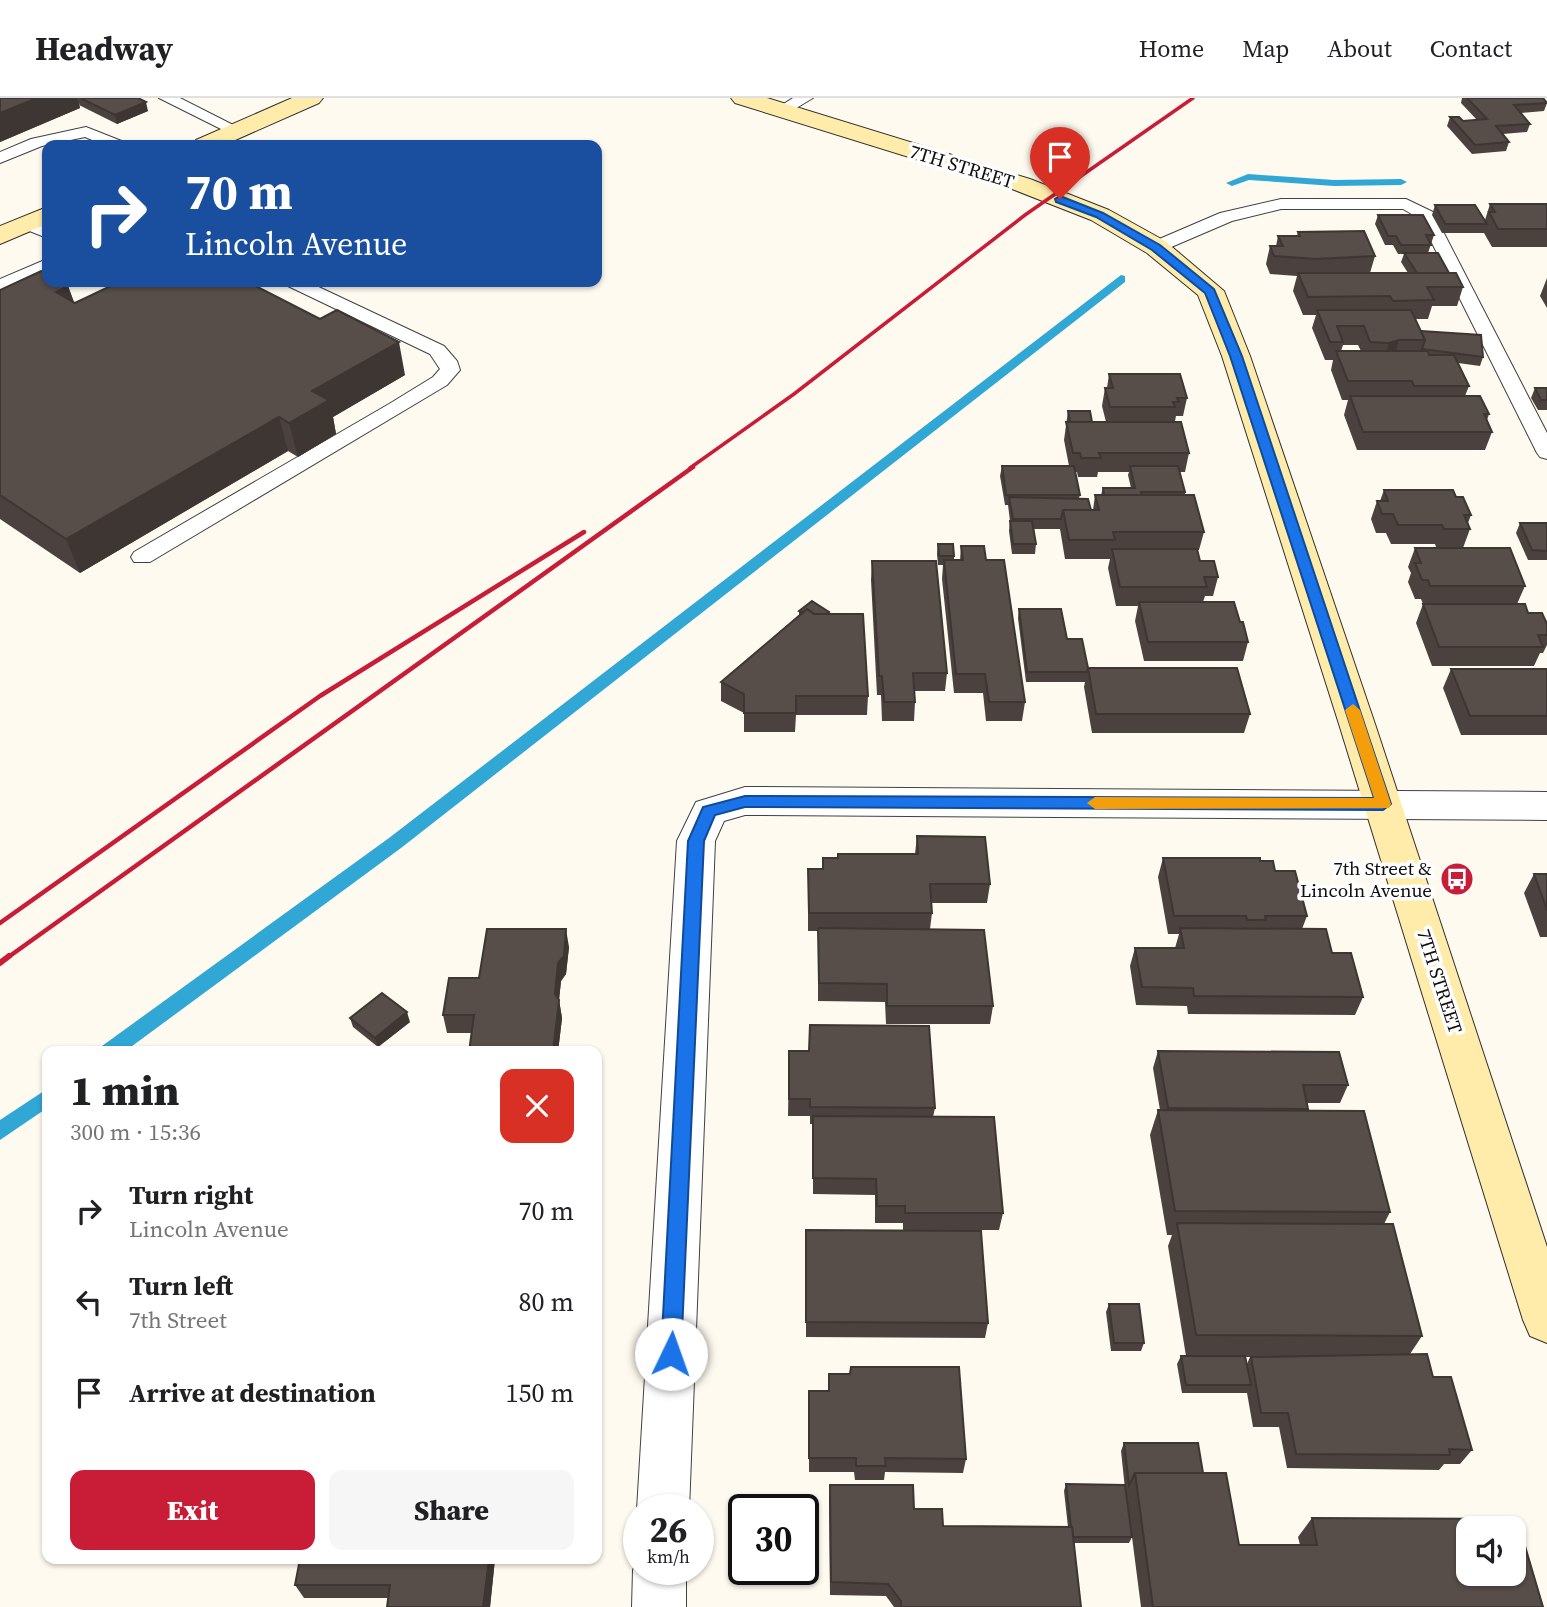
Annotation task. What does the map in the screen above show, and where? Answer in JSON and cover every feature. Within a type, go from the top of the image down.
[{"type":"street","points":[[216,140],[311,98]]},
{"type":"street","name":"7TH STREET","points":[[743,98],[794,104],[1021,184],[1100,215],[1156,247],[1210,291],[1236,356],[1383,804],[1547,1320]]},
{"type":"street","points":[[0,236],[41,224]]},
{"type":"street","points":[[664,1494],[696,841],[709,811],[745,801],[1547,806]]},
{"type":"street","points":[[659,1607],[660,1585]]},
{"type":"lane","points":[[167,98],[237,131]]},
{"type":"lane","points":[[47,140],[86,132],[106,140]]},
{"type":"lane","points":[[0,158],[42,141]]},
{"type":"lane","points":[[1156,247],[1226,217],[1281,204],[1406,204],[1427,216],[1547,453]]},
{"type":"lane","points":[[0,286],[42,266]]},
{"type":"lane","points":[[142,557],[396,408],[440,381],[450,370],[447,361],[437,350],[305,287]]},
{"type":"building","points":[[0,98],[37,98],[0,113]]},
{"type":"building","points":[[80,98],[138,98],[146,102],[115,115]]},
{"type":"building","points":[[1467,98],[1543,98],[1547,103],[1514,105],[1530,124],[1496,126],[1509,142],[1475,145],[1450,117],[1459,117],[1463,121],[1487,119]]},
{"type":"building","points":[[1490,204],[1547,204],[1547,229],[1498,229],[1489,212],[1495,212]]},
{"type":"building","points":[[1435,205],[1475,205],[1487,224],[1445,224]]},
{"type":"building","points":[[1378,215],[1423,215],[1434,235],[1426,235],[1431,245],[1401,245],[1396,236],[1388,236]]},
{"type":"building","points":[[1364,231],[1375,256],[1316,259],[1274,256],[1270,246],[1283,246],[1278,236],[1300,236],[1298,232]]},
{"type":"building","points":[[1404,253],[1438,253],[1449,273],[1417,273]]},
{"type":"building","points":[[41,271],[42,287],[66,287],[56,292],[75,303],[109,287],[258,287],[320,319],[337,310],[399,342],[312,391],[329,400],[289,423],[279,417],[66,539],[0,495],[0,290]]},
{"type":"building","points":[[1298,273],[1456,273],[1463,287],[1427,287],[1434,300],[1393,301],[1390,296],[1308,297]]},
{"type":"building","points":[[1317,310],[1411,310],[1425,340],[1370,342],[1364,326],[1337,326],[1343,342],[1330,342]]},
{"type":"building","points":[[1421,331],[1481,335],[1483,357],[1422,349],[1425,340]]},
{"type":"building","points":[[1336,351],[1428,351],[1429,355],[1454,355],[1469,386],[1414,386],[1412,381],[1348,381]]},
{"type":"building","points":[[1109,374],[1180,374],[1187,398],[1177,398],[1179,402],[1173,402],[1175,407],[1110,407],[1105,388],[1113,388]]},
{"type":"building","points":[[1535,388],[1547,388],[1547,400],[1541,400]]},
{"type":"building","points":[[1350,396],[1480,396],[1489,414],[1484,414],[1492,432],[1363,432]]},
{"type":"building","points":[[1068,411],[1090,411],[1092,422],[1070,422]]},
{"type":"building","points":[[1066,422],[1181,422],[1189,453],[1099,453],[1101,458],[1081,458],[1080,453],[1073,453]]},
{"type":"building","points":[[1002,466],[1074,466],[1080,495],[1006,495]]},
{"type":"building","points":[[1130,466],[1178,466],[1185,492],[1104,495],[1103,488],[1135,488]]},
{"type":"building","points":[[1384,490],[1453,490],[1456,497],[1463,497],[1471,515],[1464,515],[1470,529],[1444,529],[1442,525],[1398,525],[1393,514],[1382,514],[1377,501],[1388,501]]},
{"type":"building","points":[[1095,495],[1194,495],[1204,532],[1113,532],[1115,540],[1069,540],[1063,510],[1099,510]]},
{"type":"building","points":[[1009,497],[1088,499],[1091,510],[1063,510],[1061,519],[1013,519]]},
{"type":"building","points":[[1010,521],[1032,521],[1036,544],[1013,544]]},
{"type":"building","points":[[1520,523],[1547,523],[1547,551],[1532,550]]},
{"type":"building","points":[[938,544],[953,544],[954,556],[939,556]]},
{"type":"building","points":[[961,546],[984,546],[986,560],[1004,560],[1025,702],[989,702],[985,674],[956,674],[944,560],[963,560]]},
{"type":"building","points":[[1415,548],[1510,548],[1525,586],[1430,586],[1428,580],[1422,580],[1415,563],[1421,563]]},
{"type":"building","points":[[1112,549],[1197,549],[1200,561],[1214,561],[1218,577],[1204,577],[1207,587],[1120,587]]},
{"type":"building","points":[[872,561],[936,561],[947,673],[913,673],[915,702],[884,702],[882,676],[879,676]]},
{"type":"building","points":[[812,601],[829,612],[814,614],[807,609],[803,613],[799,611]]},
{"type":"building","points":[[1139,602],[1234,602],[1248,642],[1148,642]]},
{"type":"building","points":[[1423,604],[1525,604],[1528,613],[1542,613],[1547,624],[1547,635],[1538,635],[1543,647],[1439,647]]},
{"type":"building","points":[[807,609],[814,614],[863,614],[868,696],[796,696],[796,713],[744,713],[744,694],[721,682]]},
{"type":"building","points":[[1019,609],[1061,609],[1067,639],[1082,639],[1087,672],[1027,672]]},
{"type":"building","points":[[1088,668],[1237,668],[1250,714],[1096,714]]},
{"type":"building","points":[[1451,669],[1547,669],[1547,716],[1470,716]]},
{"type":"building","points":[[917,836],[985,837],[990,884],[930,884],[932,913],[809,913],[808,869],[823,869],[823,858],[838,858],[838,854],[918,854]]},
{"type":"building","points":[[1163,858],[1260,858],[1260,861],[1273,861],[1275,871],[1295,871],[1307,916],[1265,916],[1266,920],[1247,920],[1246,916],[1174,916]]},
{"type":"building","points":[[1534,874],[1547,874],[1547,910]]},
{"type":"building","points":[[818,928],[984,930],[993,1006],[887,1006],[887,984],[819,983]]},
{"type":"building","points":[[1180,928],[1326,929],[1332,953],[1351,953],[1363,997],[1194,996],[1193,988],[1142,987],[1135,948],[1184,948]]},
{"type":"building","points":[[487,929],[566,929],[564,956],[558,963],[555,994],[559,1000],[554,1046],[470,1046],[474,1015],[443,1015],[449,978],[479,978]]},
{"type":"building","points":[[382,993],[407,1012],[375,1038],[350,1018]]},
{"type":"building","points":[[810,1025],[929,1026],[935,1108],[810,1107],[810,1099],[789,1099],[789,1051],[809,1051]]},
{"type":"building","points":[[1158,1051],[1339,1052],[1348,1085],[1303,1085],[1308,1109],[1168,1108]]},
{"type":"building","points":[[1158,1110],[1364,1111],[1390,1212],[1175,1211]]},
{"type":"building","points":[[813,1116],[994,1117],[1003,1213],[905,1213],[905,1206],[877,1206],[876,1179],[813,1178]]},
{"type":"building","points":[[1177,1223],[1393,1224],[1422,1336],[1196,1335]]},
{"type":"building","points":[[806,1230],[981,1231],[988,1323],[806,1322]]},
{"type":"building","points":[[1109,1304],[1139,1304],[1144,1343],[1114,1343]]},
{"type":"building","points":[[1427,1354],[1433,1377],[1451,1377],[1472,1450],[1449,1449],[1450,1455],[1296,1454],[1288,1413],[1261,1413],[1251,1357]]},
{"type":"building","points":[[1181,1356],[1245,1356],[1251,1385],[1186,1385]]},
{"type":"building","points":[[851,1367],[959,1367],[966,1459],[885,1458],[886,1466],[856,1466],[856,1458],[809,1458],[809,1391],[829,1391],[829,1374],[850,1374]]},
{"type":"building","points":[[1124,1443],[1198,1443],[1203,1473],[1135,1473],[1129,1485]]},
{"type":"building","points":[[1135,1473],[1226,1473],[1239,1545],[1317,1545],[1312,1518],[1456,1519],[1456,1586],[1526,1586],[1526,1549],[1543,1607],[1153,1607]]},
{"type":"building","points":[[1066,1484],[1125,1485],[1132,1537],[1073,1537]]},
{"type":"building","points":[[830,1485],[913,1485],[914,1509],[942,1509],[943,1526],[1072,1527],[1081,1607],[901,1607],[901,1601],[888,1584],[831,1582]]},
{"type":"building","points":[[299,1564],[488,1564],[483,1607],[387,1607],[390,1585],[295,1585]]},
{"type":"waterway","points":[[1232,183],[1248,177],[1334,183],[1401,182]]},
{"type":"waterway","points":[[117,1046],[395,843],[1121,279]]},
{"type":"waterway","points":[[0,1131],[42,1101]]},
{"type":"railway","points":[[690,468],[794,394],[1025,215],[1193,98]]},
{"type":"railway","points":[[7,958],[693,467]]},
{"type":"railway","points":[[0,923],[320,696],[584,532]]},
{"type":"railway","points":[[0,963],[9,956]]},
{"type":"slow traffic","points":[[1095,803],[1383,804],[1353,710]]},
{"type":"place","name":"7th Street & Lincoln Avenue","points":[[1457,879]]},
{"type":"route","points":[[671,1354],[696,841],[709,811],[745,801],[1383,804],[1236,356],[1210,291],[1156,247],[1100,215],[1060,199]]}]
